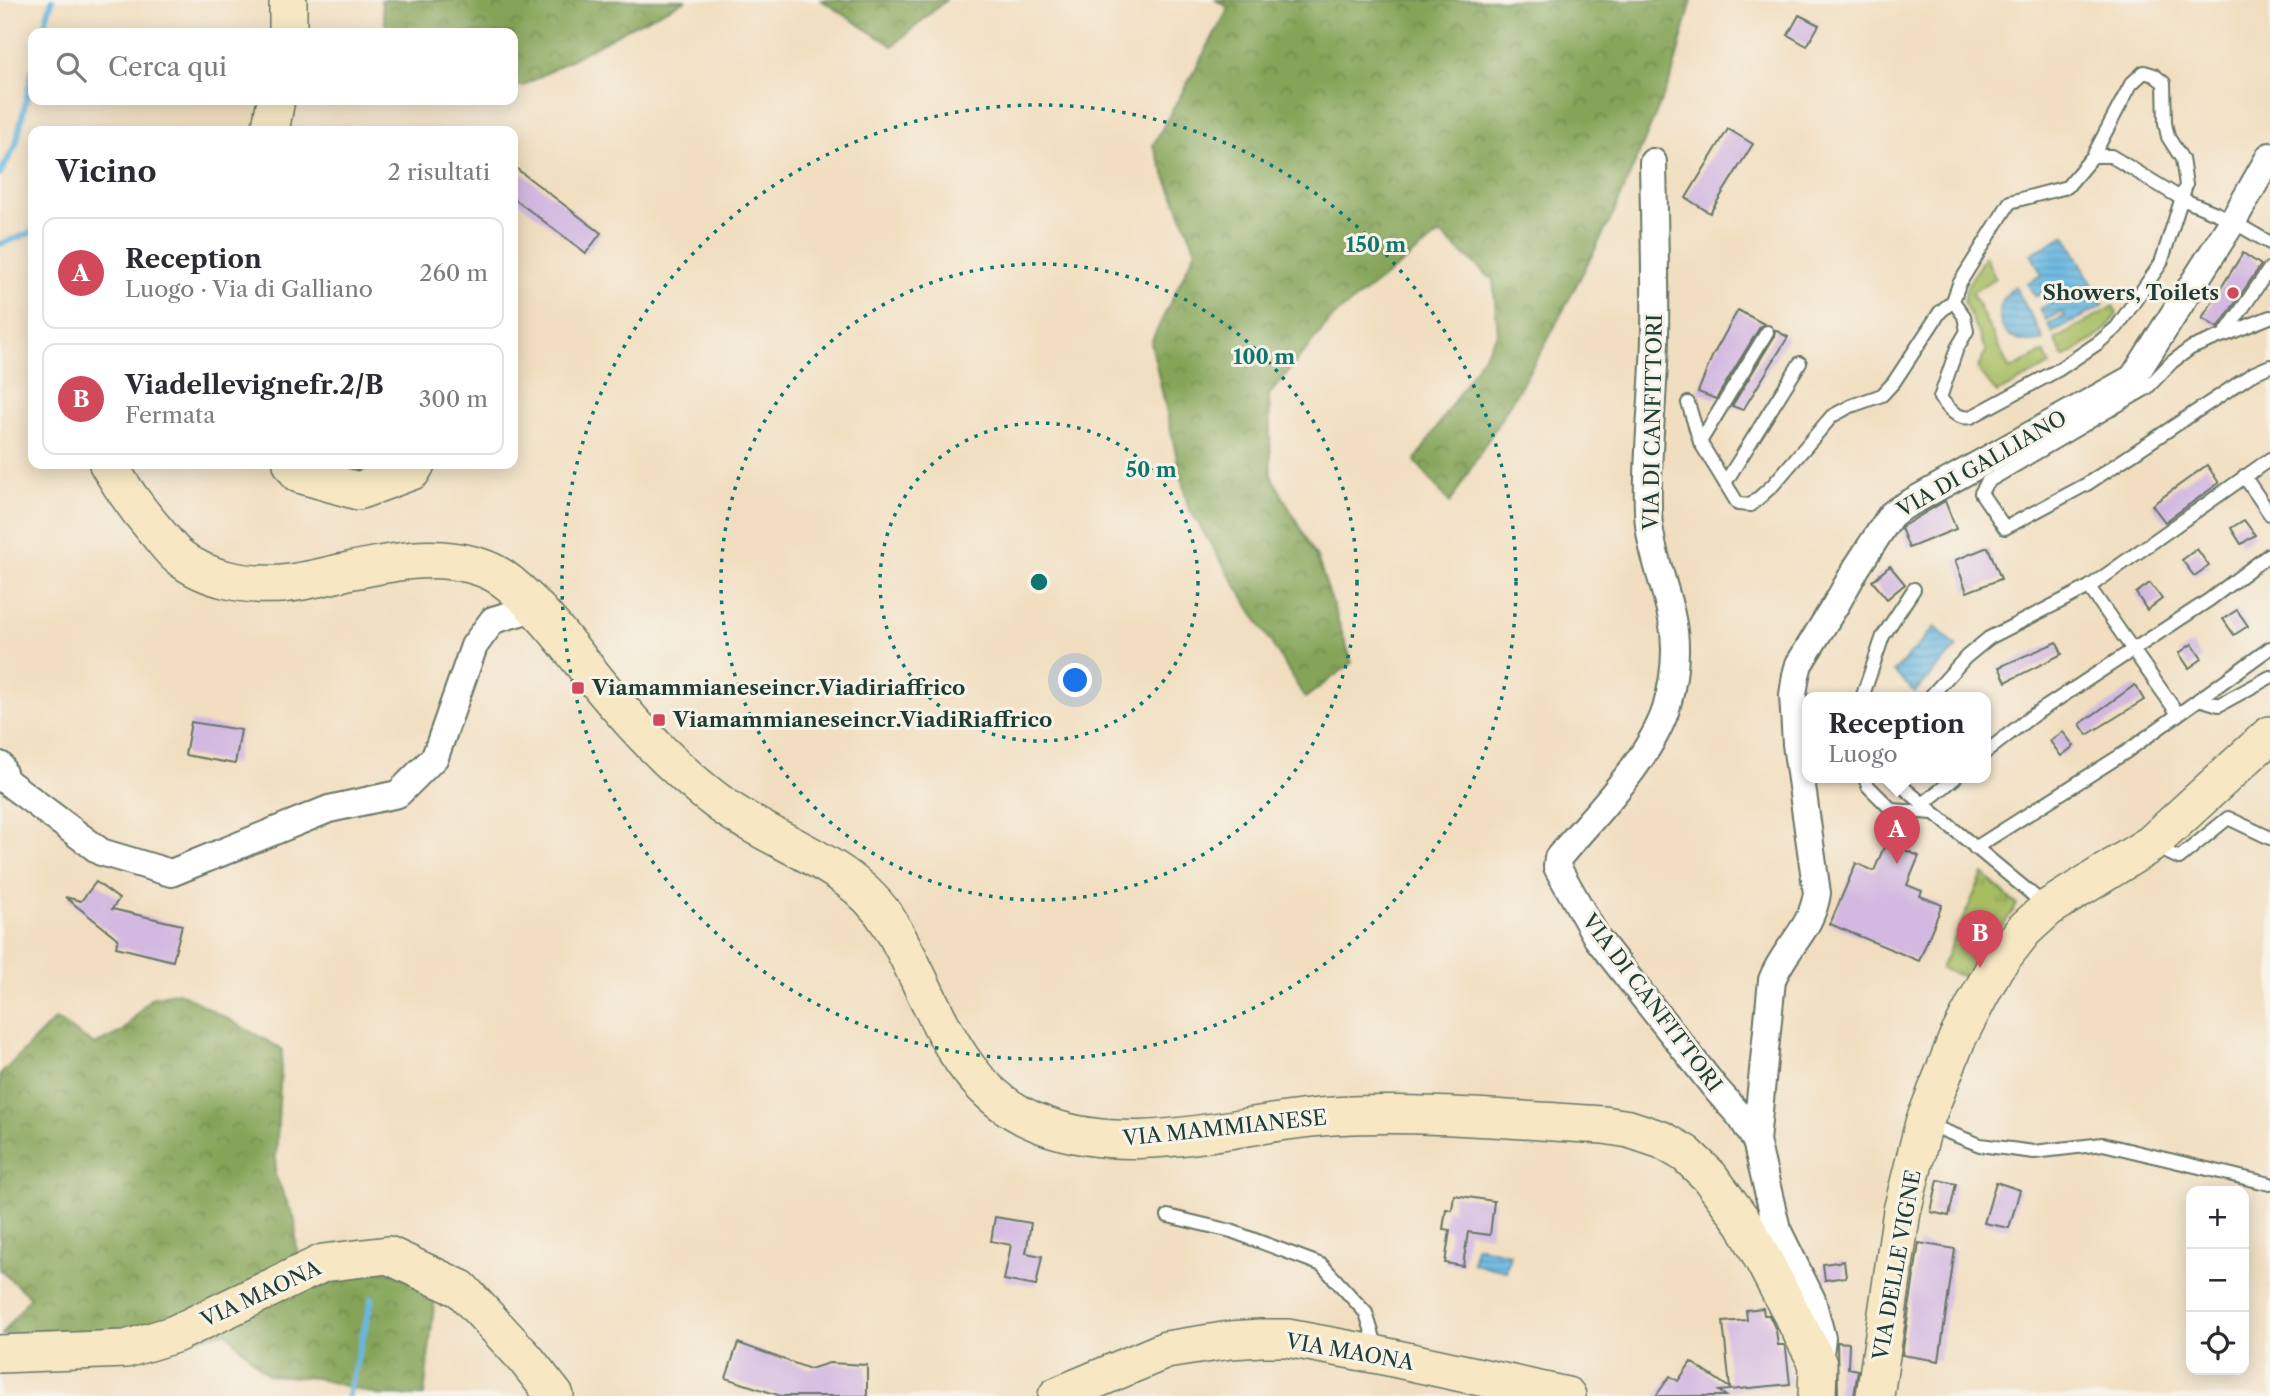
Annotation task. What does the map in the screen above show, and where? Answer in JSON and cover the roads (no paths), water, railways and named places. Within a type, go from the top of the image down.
[{"type":"main road","points":[[288,0],[288,28]]},
{"type":"main road","points":[[271,126],[275,105]]},
{"type":"main road","name":"VIA MAMMIANESE","points":[[111,469],[128,498],[179,557],[208,574],[245,584],[285,584],[390,563],[433,558],[481,565],[508,582],[563,638],[618,706],[688,776],[724,807],[848,878],[866,895],[889,921],[962,1063],[984,1089],[1023,1116],[1080,1136],[1116,1140],[1176,1137],[1328,1116],[1390,1114],[1604,1125],[1629,1129],[1662,1140],[1686,1154],[1709,1176],[1744,1223],[1818,1380]]},
{"type":"main road","points":[[296,469],[299,474],[358,491],[413,469]]},
{"type":"main road","name":"VIA DELLE VIGNE","points":[[1875,1396],[1902,1211],[1924,1123],[1957,1039],[1995,967],[2024,930],[2048,908],[2151,844],[2270,735]]},
{"type":"main road","name":"VIA MAONA","points":[[0,1354],[126,1349],[175,1334],[323,1263],[388,1255],[461,1289],[525,1358],[555,1396]]},
{"type":"main road","name":"VIA MAONA","points":[[1057,1396],[1166,1350],[1230,1340],[1287,1338],[1567,1396]]},
{"type":"street","name":"VIA DI GALLIANO","points":[[1802,781],[1793,695],[1799,664],[1891,515],[1931,489],[2133,378],[2233,221],[2270,156]]},
{"type":"street","name":"VIA DI CANFITTORI","points":[[1653,162],[1655,337],[1647,478],[1648,514],[1651,544],[1673,621],[1675,651],[1671,686],[1656,733],[1598,814],[1558,858],[1557,867],[1598,938],[1741,1117],[1756,1141],[1777,1229],[1812,1300],[1822,1338],[1818,1380]]},
{"type":"street","points":[[0,765],[6,781],[101,852],[171,873],[329,809],[398,794],[435,757],[474,646],[493,620],[534,608]]},
{"type":"street","name":"VIA DI GALLIANO","points":[[1756,1141],[1772,980],[1777,967],[1807,924],[1815,907],[1817,893],[1802,783]]},
{"type":"lane","points":[[1688,403],[1700,442],[1725,483],[1738,504],[1751,505],[1773,485],[1832,416],[1882,395],[1894,382],[1940,312],[1953,301],[1959,284],[2010,202],[2067,187],[2093,156],[2131,84],[2144,72],[2154,75],[2164,83],[2168,137],[2182,159],[2186,185],[2161,263],[2117,327],[2058,370],[1965,418],[1953,413],[1940,398],[1957,348],[1967,331],[1964,316],[1953,301]]},
{"type":"lane","points":[[2093,156],[2111,156],[2182,198],[2233,221],[2270,243]]},
{"type":"lane","points":[[2224,335],[2270,268]]},
{"type":"lane","points":[[2270,317],[2191,348],[2172,362],[2147,388],[1987,482],[1981,493],[2005,528],[2087,484],[2254,373],[2270,366]]},
{"type":"lane","points":[[1700,442],[1767,332]]},
{"type":"lane","points":[[1725,483],[1800,363]]},
{"type":"lane","points":[[1934,692],[1966,657],[1989,638],[2089,587],[2270,459]]},
{"type":"lane","points":[[2244,476],[2270,514]]},
{"type":"lane","points":[[1991,748],[2032,716],[2209,600],[2270,554]]},
{"type":"lane","points":[[2089,587],[2178,714]]},
{"type":"lane","points":[[1863,692],[1883,636],[1914,589]]},
{"type":"lane","points":[[1975,848],[2126,752],[2270,648]]},
{"type":"lane","points":[[2199,699],[2219,705],[2270,677]]},
{"type":"lane","points":[[1867,783],[1892,810],[1933,813]]},
{"type":"lane","points":[[1898,783],[2048,908]]},
{"type":"lane","points":[[1923,804],[1949,783]]},
{"type":"lane","points":[[2151,844],[2179,858],[2228,818],[2270,838]]},
{"type":"lane","points":[[1924,1123],[1980,1145],[2034,1152],[2102,1144],[2270,1184]]},
{"type":"lane","points":[[1168,1216],[1231,1231],[1322,1265],[1366,1313],[1379,1355]]},
{"type":"water","points":[[2065,235],[2104,305],[2052,333],[2048,325],[2064,316],[2062,312],[2046,320],[2040,309],[2057,300],[2050,289],[2035,297],[2027,283],[2042,275],[2031,254]]},
{"type":"water","points":[[2015,286],[2044,340],[2018,340],[2002,327],[2000,307],[2005,296]]},
{"type":"water","points":[[1935,627],[1957,647],[1915,692],[1894,672]]},
{"type":"water","points":[[1476,1246],[1510,1254],[1506,1271],[1472,1263]]},
{"type":"waterway","points":[[44,28],[52,0]]},
{"type":"waterway","points":[[0,174],[16,144],[28,91]]},
{"type":"waterway","points":[[0,244],[28,234]]},
{"type":"waterway","points":[[348,1396],[372,1298]]},
{"type":"place","name":"Showers, Toilets","points":[[2233,293]]},
{"type":"place","name":"Viamammianeseincr.Viadiriaffrico","points":[[578,688]]},
{"type":"place","name":"Viamammianeseincr.ViadiRiaffrico","points":[[659,720]]},
{"type":"place","name":"Reception","points":[[1897,864]]},
{"type":"place","name":"Viadellevignefr.2/B","points":[[1980,968]]}]
